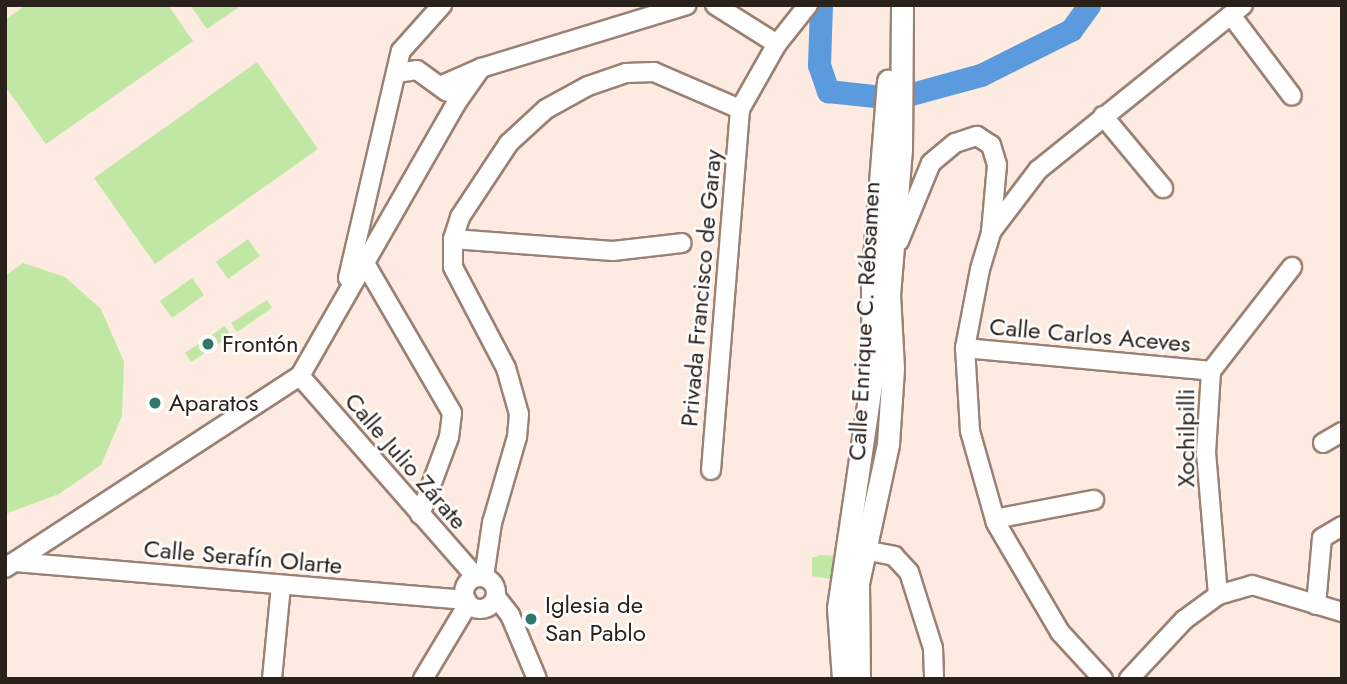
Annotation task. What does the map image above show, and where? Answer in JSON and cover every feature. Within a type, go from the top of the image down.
[{"type":"main road","name":"Calle Enrique C. Rébsamen","points":[[843,679],[838,608],[873,372],[872,284],[886,139],[889,5]]},
{"type":"main road","name":"Calle Enrique C. Rébsamen","points":[[859,679],[856,607],[864,551],[888,444],[891,341],[889,295],[897,241],[902,5]]},
{"type":"street","points":[[10,565],[300,376],[342,299],[360,254],[401,51],[442,5]]},
{"type":"street","points":[[440,86],[481,68],[687,5]]},
{"type":"street","points":[[715,5],[777,44]]},
{"type":"street","points":[[423,679],[467,602],[465,588],[480,577],[492,523],[517,437],[519,414],[506,368],[459,284],[453,239],[460,217],[509,143],[566,96],[613,76],[654,72],[740,109],[777,44],[808,5]]},
{"type":"street","points":[[991,232],[1038,170],[1237,10],[1292,96]]},
{"type":"street","points":[[417,71],[418,31]]},
{"type":"street","points":[[360,254],[481,68]]},
{"type":"street","points":[[396,73],[417,71],[440,86],[457,102]]},
{"type":"street","name":"Privada Francisco de Garay","points":[[711,470],[740,109]]},
{"type":"street","points":[[1104,116],[1163,188]]},
{"type":"street","points":[[897,241],[931,163],[955,143],[976,136],[991,145],[997,164],[991,232],[965,348],[970,431],[995,519],[1059,632],[1103,679]]},
{"type":"street","points":[[453,239],[613,251],[682,243]]},
{"type":"street","points":[[360,254],[452,412],[449,437],[420,515]]},
{"type":"street","name":"Xochilpilli","points":[[1219,595],[1206,453],[1212,371],[1292,267]]},
{"type":"street","name":"Calle Carlos Aceves","points":[[965,348],[1212,371]]},
{"type":"street","name":"Calle Julio Zárate","points":[[300,376],[420,515],[480,577]]},
{"type":"street","points":[[1323,443],[1342,432]]},
{"type":"street","points":[[995,519],[1094,500]]},
{"type":"street","points":[[1316,605],[1322,538],[1342,527]]},
{"type":"street","points":[[864,551],[894,556],[909,572],[933,648],[934,679]]},
{"type":"street","name":"Calle Serafín Olarte","points":[[10,565],[467,602]]},
{"type":"street","points":[[480,577],[496,588],[496,597],[510,615],[537,679]]},
{"type":"street","points":[[1129,679],[1184,620],[1219,595],[1252,585],[1342,612]]},
{"type":"street","points":[[272,679],[281,586]]},
{"type":"street","points":[[467,602],[484,608],[496,597]]},
{"type":"green space","points":[[26,5],[168,5],[193,41],[46,144],[5,86],[5,20]]},
{"type":"green space","points":[[190,5],[242,5],[207,29]]},
{"type":"green space","points":[[257,62],[318,149],[155,264],[94,178]]},
{"type":"green space","points":[[248,239],[260,256],[228,279],[216,262]]},
{"type":"green space","points":[[23,263],[65,277],[101,309],[124,362],[122,416],[101,465],[59,494],[5,514],[5,276]]},
{"type":"green space","points":[[192,278],[204,295],[172,318],[160,301]]},
{"type":"green space","name":"Frontón","points":[[267,300],[272,308],[237,332],[231,323]]},
{"type":"green space","name":"Frontón","points":[[225,326],[231,336],[191,362],[185,353]]},
{"type":"green space","points":[[820,555],[838,556],[836,580],[812,576],[812,558]]},
{"type":"waterway","points":[[821,5],[819,65],[828,91],[873,96]]},
{"type":"waterway","points":[[904,96],[981,75],[1071,30],[1089,5]]},
{"type":"place","name":"Frontón","points":[[208,344]]},
{"type":"place","name":"Aparatos","points":[[155,403]]},
{"type":"place","name":"Iglesia de San Pablo","points":[[531,619]]}]
